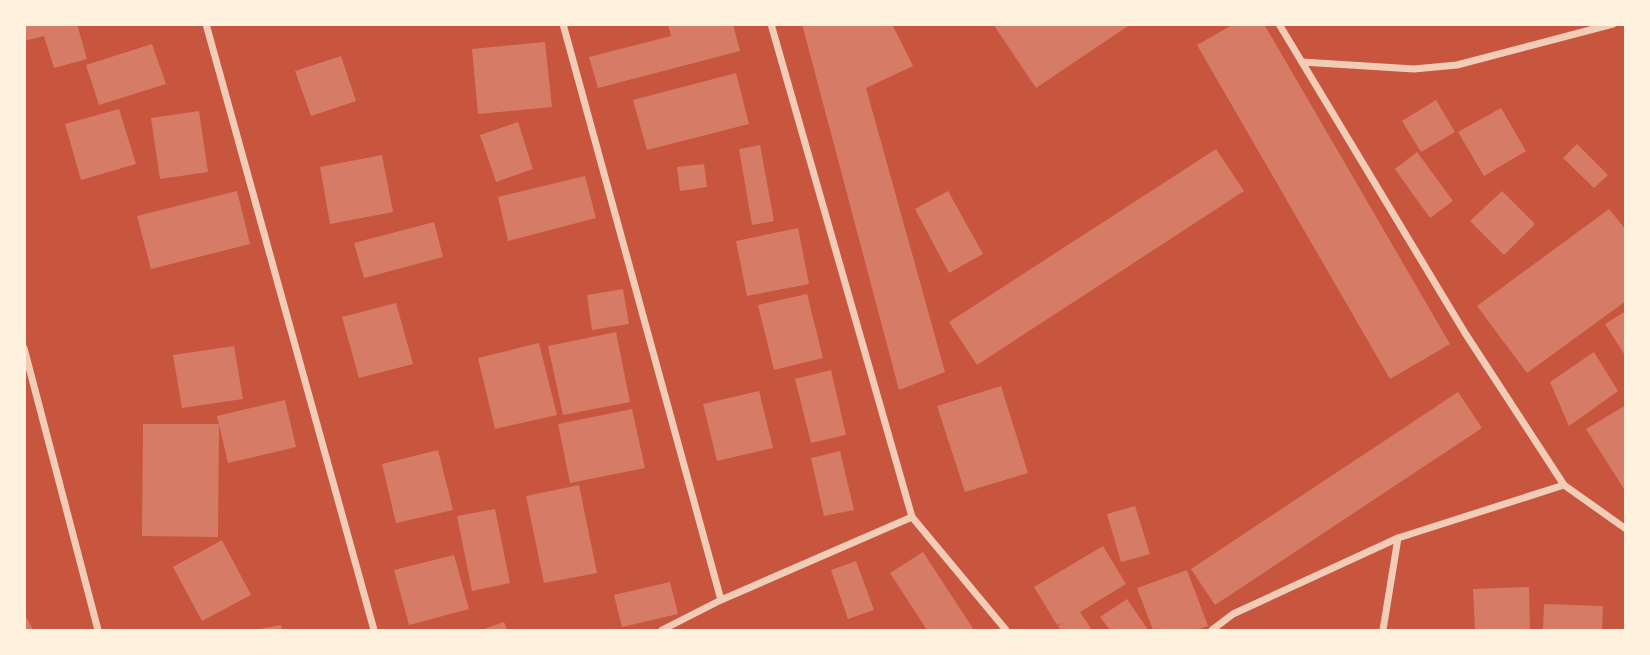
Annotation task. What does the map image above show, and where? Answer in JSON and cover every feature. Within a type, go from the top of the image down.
[{"type":"street","points":[[206,24],[374,631]]},
{"type":"street","points":[[563,24],[721,600]]},
{"type":"street","points":[[771,24],[912,517],[1006,631]]},
{"type":"street","points":[[1279,24],[1465,334],[1564,485],[1625,528]]},
{"type":"street","points":[[1302,62],[1414,69],[1457,65],[1613,24]]},
{"type":"street","points":[[24,348],[98,631]]},
{"type":"street","points":[[1212,631],[1233,614],[1398,538],[1564,485]]},
{"type":"street","points":[[662,631],[721,600],[912,517]]},
{"type":"street","points":[[1383,631],[1398,538]]},
{"type":"building","points":[[24,24],[77,24],[87,59],[54,68],[44,36],[24,41]]},
{"type":"building","points":[[668,24],[733,24],[740,51],[598,88],[589,57],[671,36]]},
{"type":"building","points":[[802,24],[892,24],[913,66],[866,88],[945,372],[899,390]]},
{"type":"building","points":[[993,24],[1131,24],[1036,88]]},
{"type":"building","points":[[1234,24],[1264,24],[1450,344],[1390,379],[1197,45]]},
{"type":"building","points":[[545,42],[552,107],[478,114],[472,49]]},
{"type":"building","points":[[152,44],[166,84],[99,105],[86,65]]},
{"type":"building","points":[[341,56],[356,101],[311,116],[295,71]]},
{"type":"building","points":[[736,73],[749,124],[647,150],[633,100]]},
{"type":"building","points":[[1436,100],[1455,132],[1421,152],[1402,121]]},
{"type":"building","points":[[1501,108],[1526,151],[1484,176],[1458,132]]},
{"type":"building","points":[[119,109],[136,164],[81,180],[65,124]]},
{"type":"building","points":[[199,111],[208,172],[160,179],[151,118]]},
{"type":"building","points":[[518,122],[533,169],[496,182],[480,135]]},
{"type":"building","points":[[1577,144],[1608,175],[1594,188],[1563,158]]},
{"type":"building","points":[[760,145],[774,221],[752,225],[739,149]]},
{"type":"building","points":[[1216,149],[1244,191],[977,365],[949,322]]},
{"type":"building","points":[[1417,152],[1453,201],[1430,218],[1395,169]]},
{"type":"building","points":[[382,155],[393,212],[330,224],[320,167]]},
{"type":"building","points":[[704,164],[707,187],[680,191],[677,167]]},
{"type":"building","points":[[585,176],[596,218],[508,241],[498,197]]},
{"type":"building","points":[[237,191],[250,244],[151,269],[137,216]]},
{"type":"building","points":[[948,191],[983,254],[949,273],[915,209]]},
{"type":"building","points":[[1502,191],[1535,224],[1504,255],[1470,221]]},
{"type":"building","points":[[1609,209],[1626,230],[1626,301],[1527,373],[1477,306]]},
{"type":"building","points":[[434,222],[443,257],[364,278],[354,243]]},
{"type":"building","points":[[798,228],[809,284],[747,296],[736,241]]},
{"type":"building","points":[[623,289],[629,324],[592,330],[587,295]]},
{"type":"building","points":[[807,294],[823,358],[774,370],[758,305]]},
{"type":"building","points":[[396,303],[413,364],[359,378],[342,317]]},
{"type":"building","points":[[1626,311],[1626,357],[1605,324]]},
{"type":"building","points":[[616,332],[630,402],[563,415],[548,346]]},
{"type":"building","points":[[539,343],[557,415],[495,429],[478,358]]},
{"type":"building","points":[[234,346],[243,399],[182,408],[173,355]]},
{"type":"building","points":[[1594,352],[1618,391],[1569,426],[1550,382]]},
{"type":"building","points":[[831,370],[846,435],[811,443],[795,379]]},
{"type":"building","points":[[1001,386],[1028,473],[965,492],[937,406]]},
{"type":"building","points":[[759,391],[773,448],[717,461],[703,404]]},
{"type":"building","points":[[1458,392],[1482,428],[1215,605],[1191,569]]},
{"type":"building","points":[[285,400],[296,447],[228,463],[217,416]]},
{"type":"building","points":[[1626,405],[1626,492],[1586,429]]},
{"type":"building","points":[[632,409],[645,468],[570,483],[558,424]]},
{"type":"building","points":[[143,424],[219,424],[218,537],[142,536]]},
{"type":"building","points":[[438,450],[453,510],[396,523],[382,464]]},
{"type":"building","points":[[840,451],[854,510],[824,516],[811,458]]},
{"type":"building","points":[[579,485],[597,573],[544,583],[526,496]]},
{"type":"building","points":[[1135,506],[1150,554],[1121,562],[1107,514]]},
{"type":"building","points":[[495,509],[510,583],[472,591],[457,516]]},
{"type":"building","points":[[222,540],[251,595],[202,621],[173,567]]},
{"type":"building","points":[[1103,546],[1126,584],[1080,612],[1092,630],[1061,630],[1058,626],[1064,622],[1057,625],[1034,587]]},
{"type":"building","points":[[923,552],[974,630],[927,630],[890,573]]},
{"type":"building","points":[[454,555],[469,609],[409,625],[394,570]]},
{"type":"building","points":[[856,561],[874,610],[848,619],[831,570]]},
{"type":"building","points":[[1187,570],[1208,626],[1196,630],[1153,630],[1137,588]]},
{"type":"building","points":[[670,582],[678,614],[622,627],[614,595]]},
{"type":"building","points":[[1529,587],[1530,630],[1475,630],[1473,589]]},
{"type":"building","points":[[1127,599],[1148,630],[1110,630],[1100,617]]},
{"type":"building","points":[[1544,604],[1603,606],[1602,630],[1543,630]]},
{"type":"building","points":[[24,613],[33,630],[24,630]]},
{"type":"building","points":[[504,622],[507,630],[481,630]]},
{"type":"building","points":[[281,625],[282,630],[259,630],[259,629]]}]
